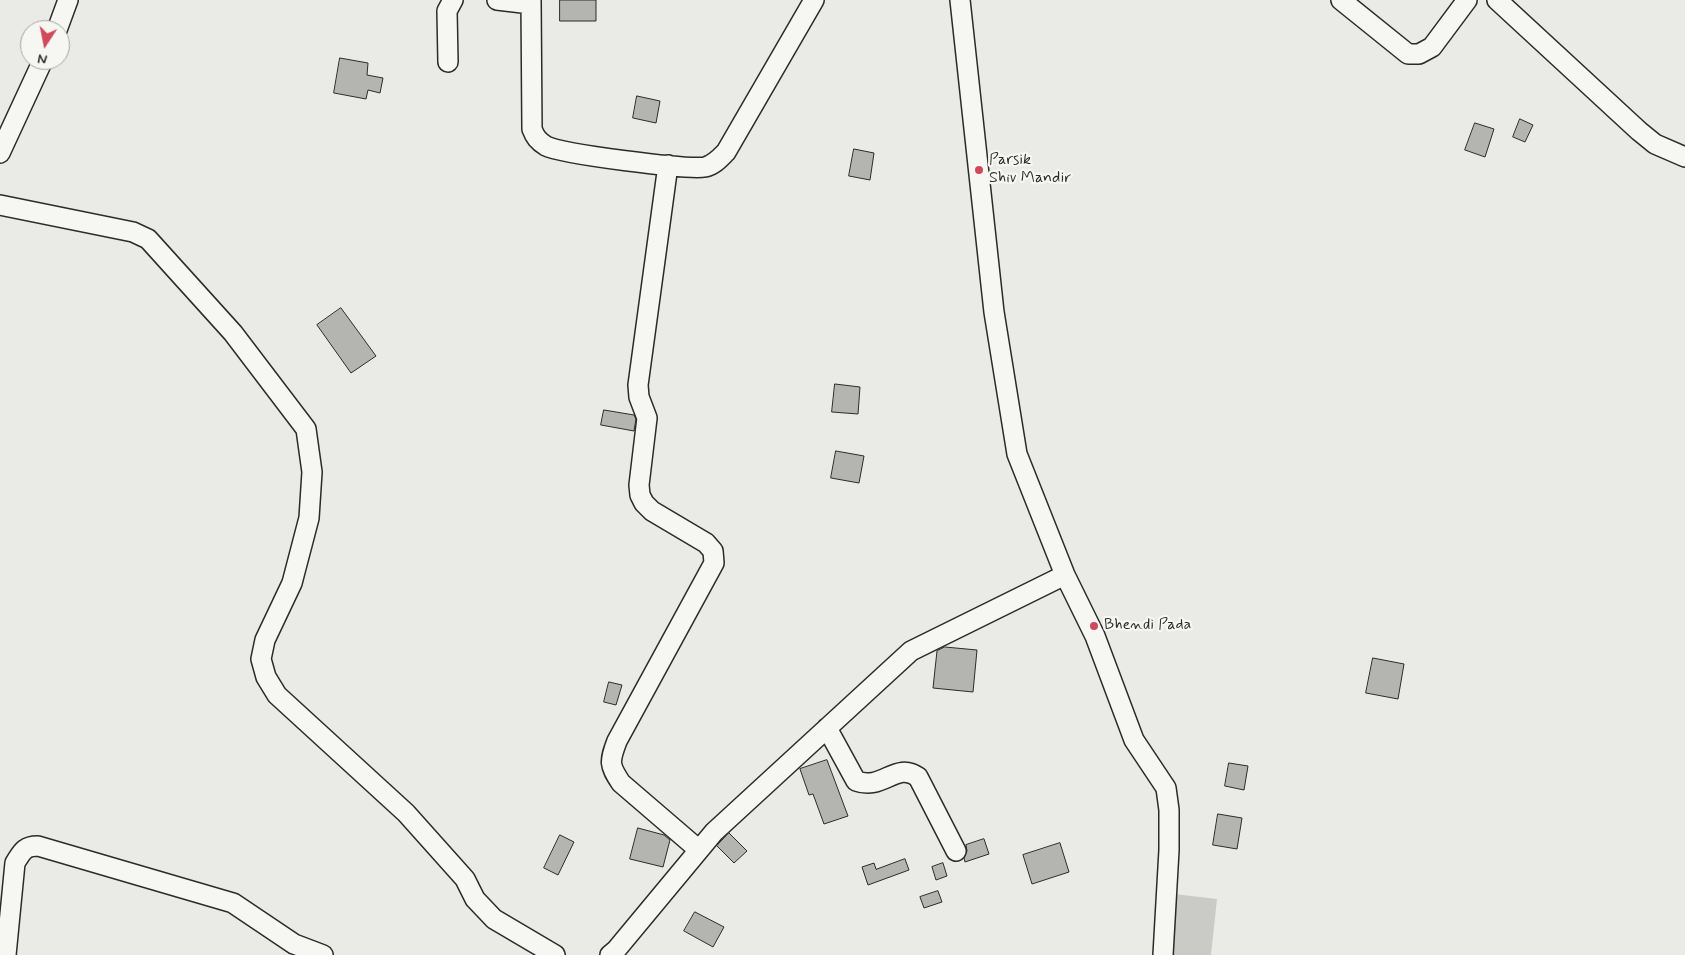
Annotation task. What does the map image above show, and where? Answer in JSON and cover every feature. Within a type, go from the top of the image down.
[{"type":"street","points":[[61,20],[68,0]]},
{"type":"street","points":[[448,62],[447,11],[453,0]]},
{"type":"street","points":[[497,0],[531,2],[532,129],[536,139],[547,146],[565,152],[668,165],[704,167],[716,162],[726,152],[814,0]]},
{"type":"street","points":[[960,0],[994,312],[1017,454],[1065,575],[1095,636],[1134,740],[1166,788],[1169,810],[1169,850],[1163,955]]},
{"type":"street","points":[[1341,0],[1408,54],[1419,54],[1432,47],[1467,0]]},
{"type":"street","points":[[1497,0],[1639,131],[1655,144],[1685,157]]},
{"type":"street","points":[[0,153],[38,70]]},
{"type":"street","points":[[668,165],[638,385],[639,398],[647,418],[639,485],[640,495],[644,503],[652,510],[706,543],[713,551],[714,563],[617,742],[612,756],[612,769],[621,783],[699,850]]},
{"type":"street","points":[[0,205],[133,232],[148,239],[233,333],[306,429],[312,472],[308,518],[292,583],[265,640],[261,659],[266,677],[277,695],[406,813],[465,879],[475,899],[484,910],[494,919],[555,955]]},
{"type":"street","points":[[610,955],[714,832],[911,651],[1065,575]]},
{"type":"street","points":[[827,728],[856,781],[872,784],[907,771],[918,777],[956,851]]},
{"type":"street","points":[[6,955],[15,863],[22,852],[29,846],[38,846],[233,903],[294,944],[323,955]]},
{"type":"shaded area","points":[[1174,894],[1217,899],[1211,955],[1167,955]]},
{"type":"building","points":[[560,0],[596,0],[596,21],[560,21]]},
{"type":"building","points":[[340,58],[368,63],[367,75],[383,78],[380,93],[368,90],[366,99],[334,93]]},
{"type":"building","points":[[637,96],[660,101],[656,123],[633,118]]},
{"type":"building","points":[[1520,119],[1533,125],[1525,142],[1513,137]]},
{"type":"building","points":[[1475,123],[1494,129],[1485,157],[1465,150]]},
{"type":"building","points":[[854,149],[874,153],[870,180],[849,176]]},
{"type":"building","points":[[341,308],[376,356],[351,373],[317,325]]},
{"type":"building","points":[[835,384],[860,387],[858,414],[832,412]]},
{"type":"building","points":[[604,410],[634,415],[636,419],[634,431],[601,425]]},
{"type":"building","points":[[836,451],[864,456],[859,483],[831,478]]},
{"type":"building","points":[[945,647],[977,650],[973,692],[933,688],[937,651]]},
{"type":"building","points":[[1373,658],[1404,664],[1398,699],[1366,693]]},
{"type":"building","points":[[609,682],[622,685],[616,705],[604,702]]},
{"type":"building","points":[[827,760],[848,816],[824,824],[813,794],[809,795],[800,769]]},
{"type":"building","points":[[1229,763],[1248,766],[1244,790],[1225,786]]},
{"type":"building","points":[[1218,814],[1242,818],[1237,849],[1213,845]]},
{"type":"building","points":[[638,828],[664,835],[670,840],[663,867],[630,859]]},
{"type":"building","points":[[729,833],[747,851],[734,863],[717,846]]},
{"type":"building","points":[[560,835],[574,842],[558,875],[544,868]]},
{"type":"building","points":[[984,839],[989,854],[965,862],[966,845]]},
{"type":"building","points":[[1060,843],[1069,872],[1032,884],[1023,855]]},
{"type":"building","points":[[905,859],[909,870],[868,885],[862,867],[874,863],[876,869]]},
{"type":"building","points":[[943,863],[947,876],[936,880],[932,867]]},
{"type":"building","points":[[938,891],[942,902],[924,908],[920,897]]},
{"type":"building","points":[[695,912],[724,927],[713,947],[684,931]]},
{"type":"place","name":"Parsik Shiv Mandir","points":[[979,170]]},
{"type":"place","name":"Bhendi Pada","points":[[1094,626]]}]
